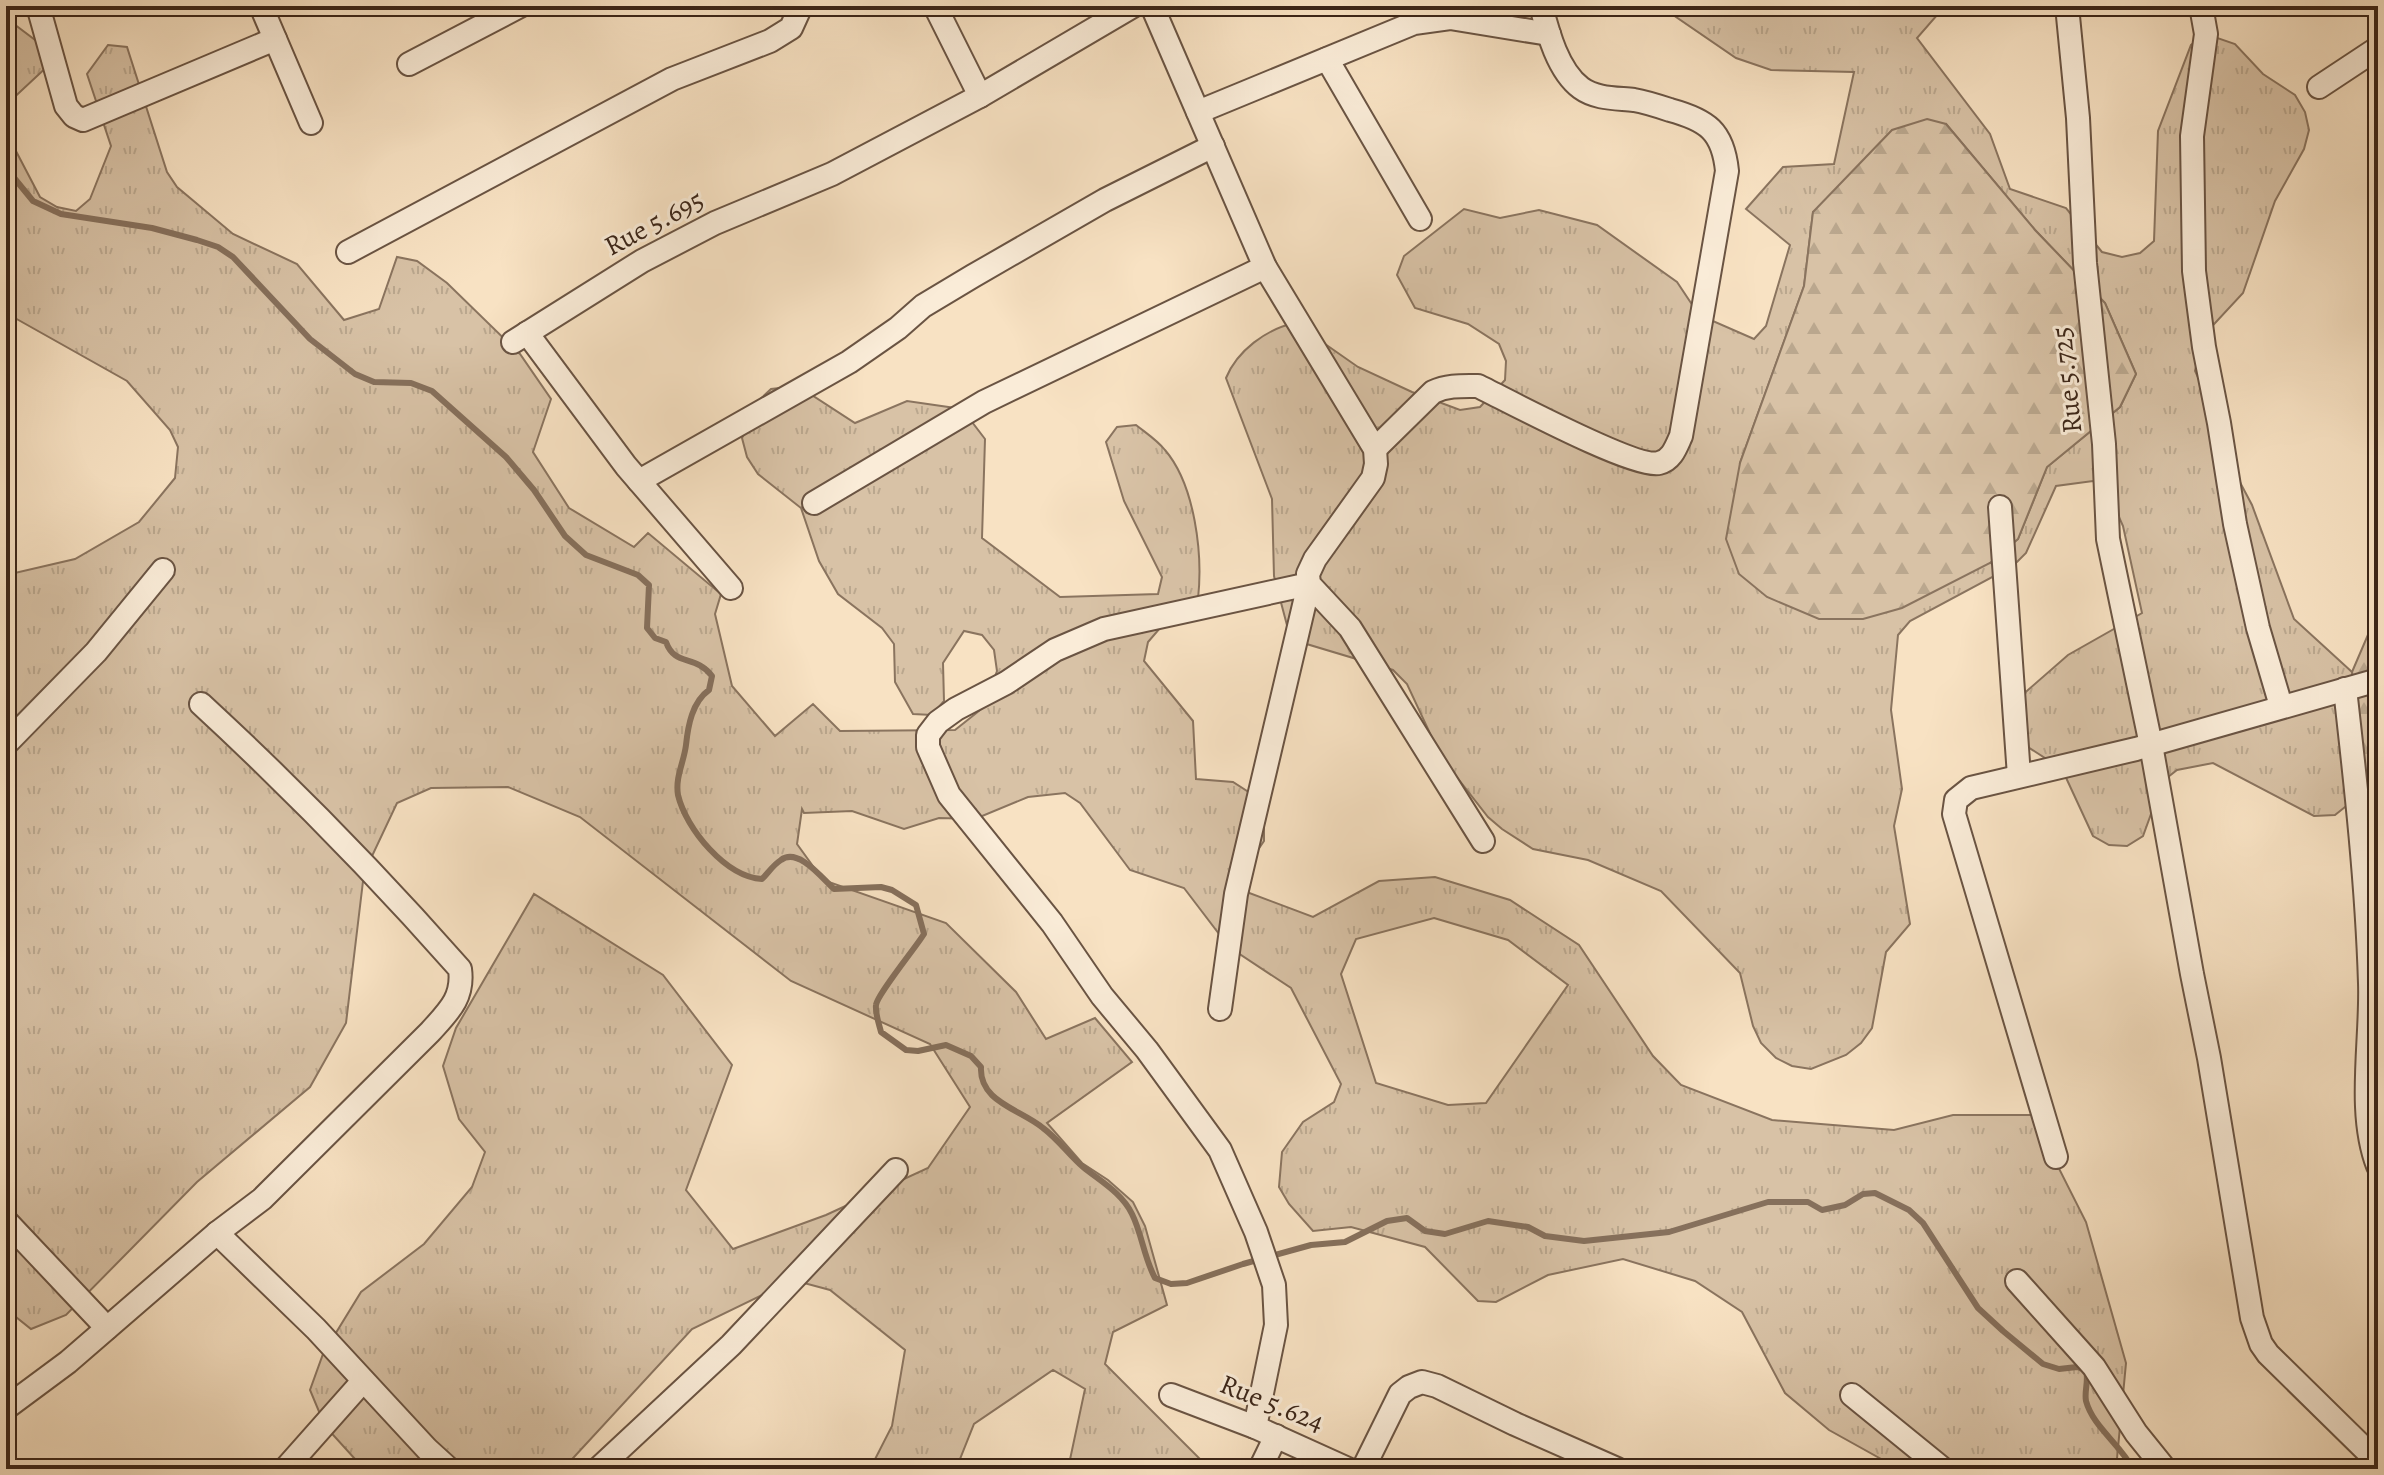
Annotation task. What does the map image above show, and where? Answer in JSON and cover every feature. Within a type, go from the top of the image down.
[{"type":"street","points":[[38,6],[66,106],[74,116],[83,120],[275,39]]},
{"type":"street","points":[[261,6],[311,123]]},
{"type":"street","points":[[409,64],[520,6]]},
{"type":"street","points":[[348,252],[672,79],[770,41],[791,28],[801,6]]},
{"type":"street","points":[[935,6],[980,96]]},
{"type":"street","name":"Rue 5.695","points":[[639,481],[520,338],[666,248],[715,223],[832,174],[980,96],[1133,6]]},
{"type":"street","points":[[1152,6],[1265,267],[1375,449],[1373,478],[1315,559],[1308,574],[1309,584],[1236,894],[1220,1009]]},
{"type":"street","points":[[1375,449],[1433,392],[1459,386],[1478,386],[1608,449],[1646,463],[1659,463],[1670,457],[1681,436],[1727,171],[1725,151],[1719,137],[1704,122],[1684,113],[1637,101],[1596,96],[1581,88],[1570,76],[1549,34],[1541,6]]},
{"type":"street","name":"Rue 5.725","points":[[2067,6],[2078,118],[2085,263],[2104,444],[2108,539],[2151,745],[2209,1058],[2246,1292],[2254,1327],[2268,1354],[2378,1462]]},
{"type":"street","points":[[2201,6],[2206,34],[2192,136],[2194,271],[2235,524],[2258,628],[2281,706]]},
{"type":"street","points":[[1198,112],[1414,23],[1450,18],[1549,34]]},
{"type":"street","points":[[2319,87],[2378,48]]},
{"type":"street","points":[[1327,59],[1420,219]]},
{"type":"street","points":[[731,588],[639,481],[849,362],[898,328],[923,306],[973,276],[1105,200],[1213,146]]},
{"type":"street","points":[[814,503],[984,402],[1265,267]]},
{"type":"street","points":[[2000,507],[2019,776]]},
{"type":"street","points":[[6,744],[96,652],[163,570]]},
{"type":"street","points":[[1309,584],[1350,628],[1483,841]]},
{"type":"street","points":[[1255,1427],[1276,1325],[1274,1285],[1256,1232],[1220,1150],[1147,1050],[1102,996],[1052,923],[949,795],[928,747],[928,735],[938,722],[956,709],[1006,683],[1055,650],[1104,629],[1309,584]]},
{"type":"street","points":[[2056,1157],[1954,814],[1956,800],[1962,792],[1971,788],[2151,745],[2378,680]]},
{"type":"street","points":[[2345,689],[2356,786],[2369,969],[2369,1130],[2378,1166]]},
{"type":"street","points":[[6,1408],[68,1362],[217,1233],[262,1199],[430,1032],[460,994],[460,969],[390,889],[293,790],[201,704]]},
{"type":"street","points":[[598,1469],[731,1345],[896,1170]]},
{"type":"street","points":[[6,1221],[107,1328]]},
{"type":"street","points":[[217,1233],[316,1329],[449,1469]]},
{"type":"street","points":[[2017,1281],[2094,1367],[2136,1433],[2165,1469]]},
{"type":"street","points":[[285,1469],[363,1381]]},
{"type":"street","points":[[1363,1469],[1400,1394],[1422,1382],[1437,1386],[1617,1469]]},
{"type":"street","name":"Rue 5.624","points":[[1171,1395],[1255,1427],[1348,1469]]},
{"type":"street","points":[[1852,1395],[1943,1469]]},
{"type":"street","points":[[1260,1469],[1276,1436]]},
{"type":"green space","points":[[1638,6],[1945,6],[1917,38],[1990,134],[2010,189],[2066,208],[2102,252],[2122,257],[2140,253],[2154,241],[2158,131],[2191,45],[2206,34],[2235,44],[2263,74],[2295,95],[2305,112],[2309,130],[2304,149],[2275,201],[2243,293],[2203,336],[2195,371],[2219,423],[2226,456],[2252,505],[2294,619],[2352,672],[2363,747],[2350,803],[2335,815],[2314,816],[2213,763],[2177,770],[2163,781],[2143,836],[2127,846],[2109,845],[2093,836],[2062,769],[2017,740],[2012,704],[2068,655],[2142,613],[2123,526],[2107,490],[2093,481],[2056,486],[2026,553],[2013,566],[1910,621],[1898,635],[1891,710],[1902,789],[1894,826],[1910,924],[1886,952],[1872,1028],[1861,1043],[1846,1055],[1811,1069],[1792,1066],[1776,1058],[1761,1043],[1753,1026],[1740,973],[1661,891],[1588,860],[1533,849],[1502,829],[1488,817],[1441,757],[1407,684],[1393,670],[1300,642],[1288,629],[1274,576],[1272,499],[1226,378],[1245,350],[1274,330],[1295,323],[1358,367],[1412,392],[1460,410],[1480,407],[1505,380],[1506,361],[1499,344],[1468,324],[1415,308],[1397,275],[1404,256],[1464,209],[1500,218],[1539,210],[1597,225],[1677,282],[1699,315],[1754,339],[1766,326],[1790,245],[1746,209],[1783,167],[1834,164],[1854,72],[1771,70],[1736,58],[1673,15],[1643,11]],"holes":[[[1946,124],[2035,230],[2105,303],[2136,374],[2120,407],[2047,467],[2018,539],[1990,563],[1740,463],[1804,286],[1813,212]]]},
{"type":"green space","points":[[6,18],[43,46],[51,63],[6,105]]},
{"type":"green space","points":[[108,45],[127,47],[167,172],[177,187],[233,234],[297,264],[344,320],[379,309],[397,257],[417,261],[447,283],[520,354],[551,399],[533,452],[569,508],[634,547],[648,533],[721,594],[715,614],[732,686],[775,736],[813,704],[840,731],[955,730],[984,707],[997,671],[994,650],[982,635],[964,631],[943,663],[944,701],[932,715],[913,714],[895,682],[894,644],[882,628],[838,594],[819,561],[801,508],[758,474],[747,457],[742,438],[757,402],[771,389],[789,387],[807,392],[855,423],[907,401],[962,409],[985,439],[982,538],[1060,597],[1158,594],[1162,577],[1124,501],[1106,442],[1117,427],[1136,425],[1165,450],[1184,482],[1195,521],[1199,562],[1198,599],[1160,628],[1148,642],[1144,661],[1193,721],[1196,779],[1233,782],[1264,802],[1264,841],[1243,872],[1244,891],[1313,917],[1379,881],[1435,877],[1510,900],[1579,945],[1653,1056],[1681,1085],[1772,1120],[1894,1130],[1953,1115],[2032,1115],[2086,1222],[2126,1363],[2116,1469],[1947,1469],[1928,1463],[1892,1465],[1829,1430],[1785,1393],[1742,1312],[1695,1281],[1623,1259],[1548,1275],[1496,1302],[1478,1301],[1425,1247],[1351,1227],[1313,1231],[1289,1204],[1279,1187],[1282,1152],[1303,1122],[1334,1102],[1341,1084],[1291,988],[1229,947],[1184,888],[1130,870],[1080,803],[1065,793],[1028,797],[975,819],[939,818],[904,829],[852,811],[804,813],[802,809],[797,844],[823,880],[946,923],[1016,992],[1046,1039],[1095,1018],[1132,1062],[1047,1123],[1082,1163],[1133,1202],[1145,1226],[1167,1305],[1113,1332],[1105,1364],[1201,1460],[1199,1469],[1068,1469],[1085,1389],[1053,1370],[974,1424],[956,1469],[870,1469],[892,1426],[905,1350],[830,1290],[793,1280],[692,1329],[563,1469],[364,1469],[325,1426],[310,1390],[323,1354],[361,1292],[424,1244],[472,1187],[485,1152],[459,1119],[443,1066],[456,1028],[534,894],[663,975],[732,1065],[686,1190],[733,1249],[826,1215],[928,1168],[970,1107],[930,1044],[791,981],[580,817],[508,787],[431,788],[397,803],[364,873],[346,1023],[310,1087],[197,1182],[66,1315],[31,1329],[6,1309],[6,575],[75,559],[139,522],[175,478],[178,447],[170,430],[127,381],[6,313],[6,132],[40,197],[57,207],[76,211],[90,199],[111,146],[87,74]],"holes":[[[1434,918],[1508,940],[1568,985],[1486,1103],[1448,1105],[1376,1083],[1341,974],[1356,939]]]},
{"type":"green space","points":[[1927,119],[1946,124],[2035,230],[2105,303],[2136,374],[2120,407],[2047,467],[2018,539],[1990,563],[1902,608],[1863,619],[1819,619],[1767,597],[1739,574],[1726,539],[1740,463],[1804,286],[1813,212],[1892,130]]},
{"type":"green space","points":[[2378,618],[2378,890],[2350,803],[2363,747],[2352,672]]},
{"type":"waterway","points":[[6,168],[33,201],[61,214],[152,228],[218,247],[233,257],[310,339],[355,374],[374,382],[411,383],[432,391],[506,457],[534,490],[565,536],[586,555],[638,575],[649,585],[647,628],[655,638],[666,642],[675,655],[699,665],[712,676],[709,690],[692,715],[678,782],[682,808],[699,836],[722,861],[748,876],[762,879],[781,860],[795,858],[809,866],[834,889],[881,887],[916,905],[924,934],[878,1000],[876,1011],[881,1032],[906,1050],[918,1051],[946,1045],[971,1056],[981,1067],[982,1079],[994,1097],[1048,1132],[1083,1167],[1123,1200],[1135,1222],[1155,1278],[1171,1284],[1187,1283],[1311,1245],[1345,1242],[1387,1221],[1407,1218],[1425,1231],[1445,1234],[1488,1221],[1528,1227],[1545,1236],[1584,1241],[1669,1232],[1768,1202],[1808,1202],[1822,1210],[1845,1205],[1863,1194],[1875,1193],[1909,1210],[1923,1223],[1978,1308],[2003,1331],[2043,1364],[2059,1369],[2077,1367],[2086,1370],[2086,1401],[2090,1410],[2133,1469]]}]
